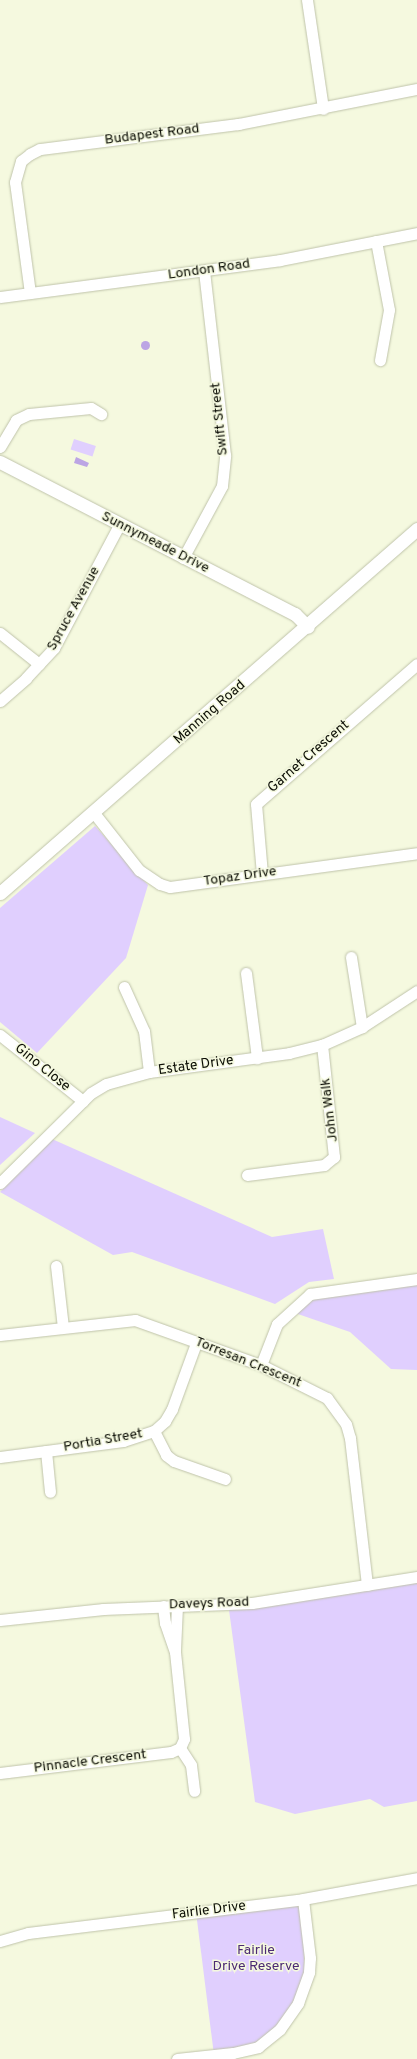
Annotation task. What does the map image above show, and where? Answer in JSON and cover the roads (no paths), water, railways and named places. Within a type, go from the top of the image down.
[{"type":"street","points":[[307,0],[323,109]]},
{"type":"street","name":"Budapest Road","points":[[30,293],[15,182],[21,161],[30,154],[40,149],[238,124],[323,109],[417,89]]},
{"type":"street","name":"London Road","points":[[0,297],[280,260],[417,233]]},
{"type":"street","points":[[376,240],[389,310],[380,360]]},
{"type":"street","name":"Swift Street","points":[[183,558],[222,486],[225,455],[204,271]]},
{"type":"street","points":[[0,447],[16,420],[29,414],[91,408],[101,414]]},
{"type":"street","name":"Sunnymeade Drive","points":[[0,462],[183,558],[295,614],[308,627]]},
{"type":"street","name":"Spruce Avenue","points":[[0,701],[54,648],[119,525]]},
{"type":"street","name":"Manning Road","points":[[0,893],[308,627],[417,529]]},
{"type":"street","points":[[0,633],[39,664]]},
{"type":"street","name":"Garnet Crescent","points":[[262,874],[256,804],[417,664]]},
{"type":"street","name":"Topaz Drive","points":[[94,813],[139,870],[160,884],[170,887],[417,853]]},
{"type":"street","points":[[351,957],[362,1027]]},
{"type":"street","points":[[246,973],[258,1058]]},
{"type":"street","points":[[124,987],[144,1030],[149,1072]]},
{"type":"street","name":"Estate Drive","points":[[0,1183],[83,1101],[106,1084],[149,1072],[258,1058],[322,1046],[362,1027],[417,991]]},
{"type":"street","name":"Gino Close","points":[[0,1035],[83,1101]]},
{"type":"street","name":"John Walk","points":[[247,1175],[324,1165],[334,1157],[322,1046]]},
{"type":"street","points":[[56,1266],[63,1326]]},
{"type":"street","points":[[261,1365],[276,1324],[310,1294],[417,1279]]},
{"type":"street","name":"Torresan Crescent","points":[[0,1335],[63,1326],[135,1320],[261,1365],[327,1398],[346,1424],[350,1438],[367,1585]]},
{"type":"street","name":"Portia Street","points":[[0,1457],[123,1440],[154,1431],[165,1421],[172,1409],[196,1343]]},
{"type":"street","points":[[154,1431],[166,1455],[174,1461],[225,1479]]},
{"type":"street","points":[[46,1450],[50,1492]]},
{"type":"street","name":"Daveys Road","points":[[0,1620],[103,1609],[252,1603],[417,1577]]},
{"type":"street","points":[[163,1606],[165,1623],[174,1652]]},
{"type":"street","points":[[177,1606],[174,1652],[184,1740],[180,1748],[191,1764],[194,1790]]},
{"type":"street","name":"Pinnacle Crescent","points":[[0,1773],[170,1752],[180,1748]]},
{"type":"street","name":"Fairlie Drive","points":[[0,1941],[28,1933],[304,1899],[417,1878]]},
{"type":"street","points":[[177,2059],[230,2056],[258,2047],[270,2040],[298,2003],[305,1988],[310,1958],[304,1899]]},
{"type":"park label","name":"Fairlie Drive Reserve","points":[[256,1960]]}]
